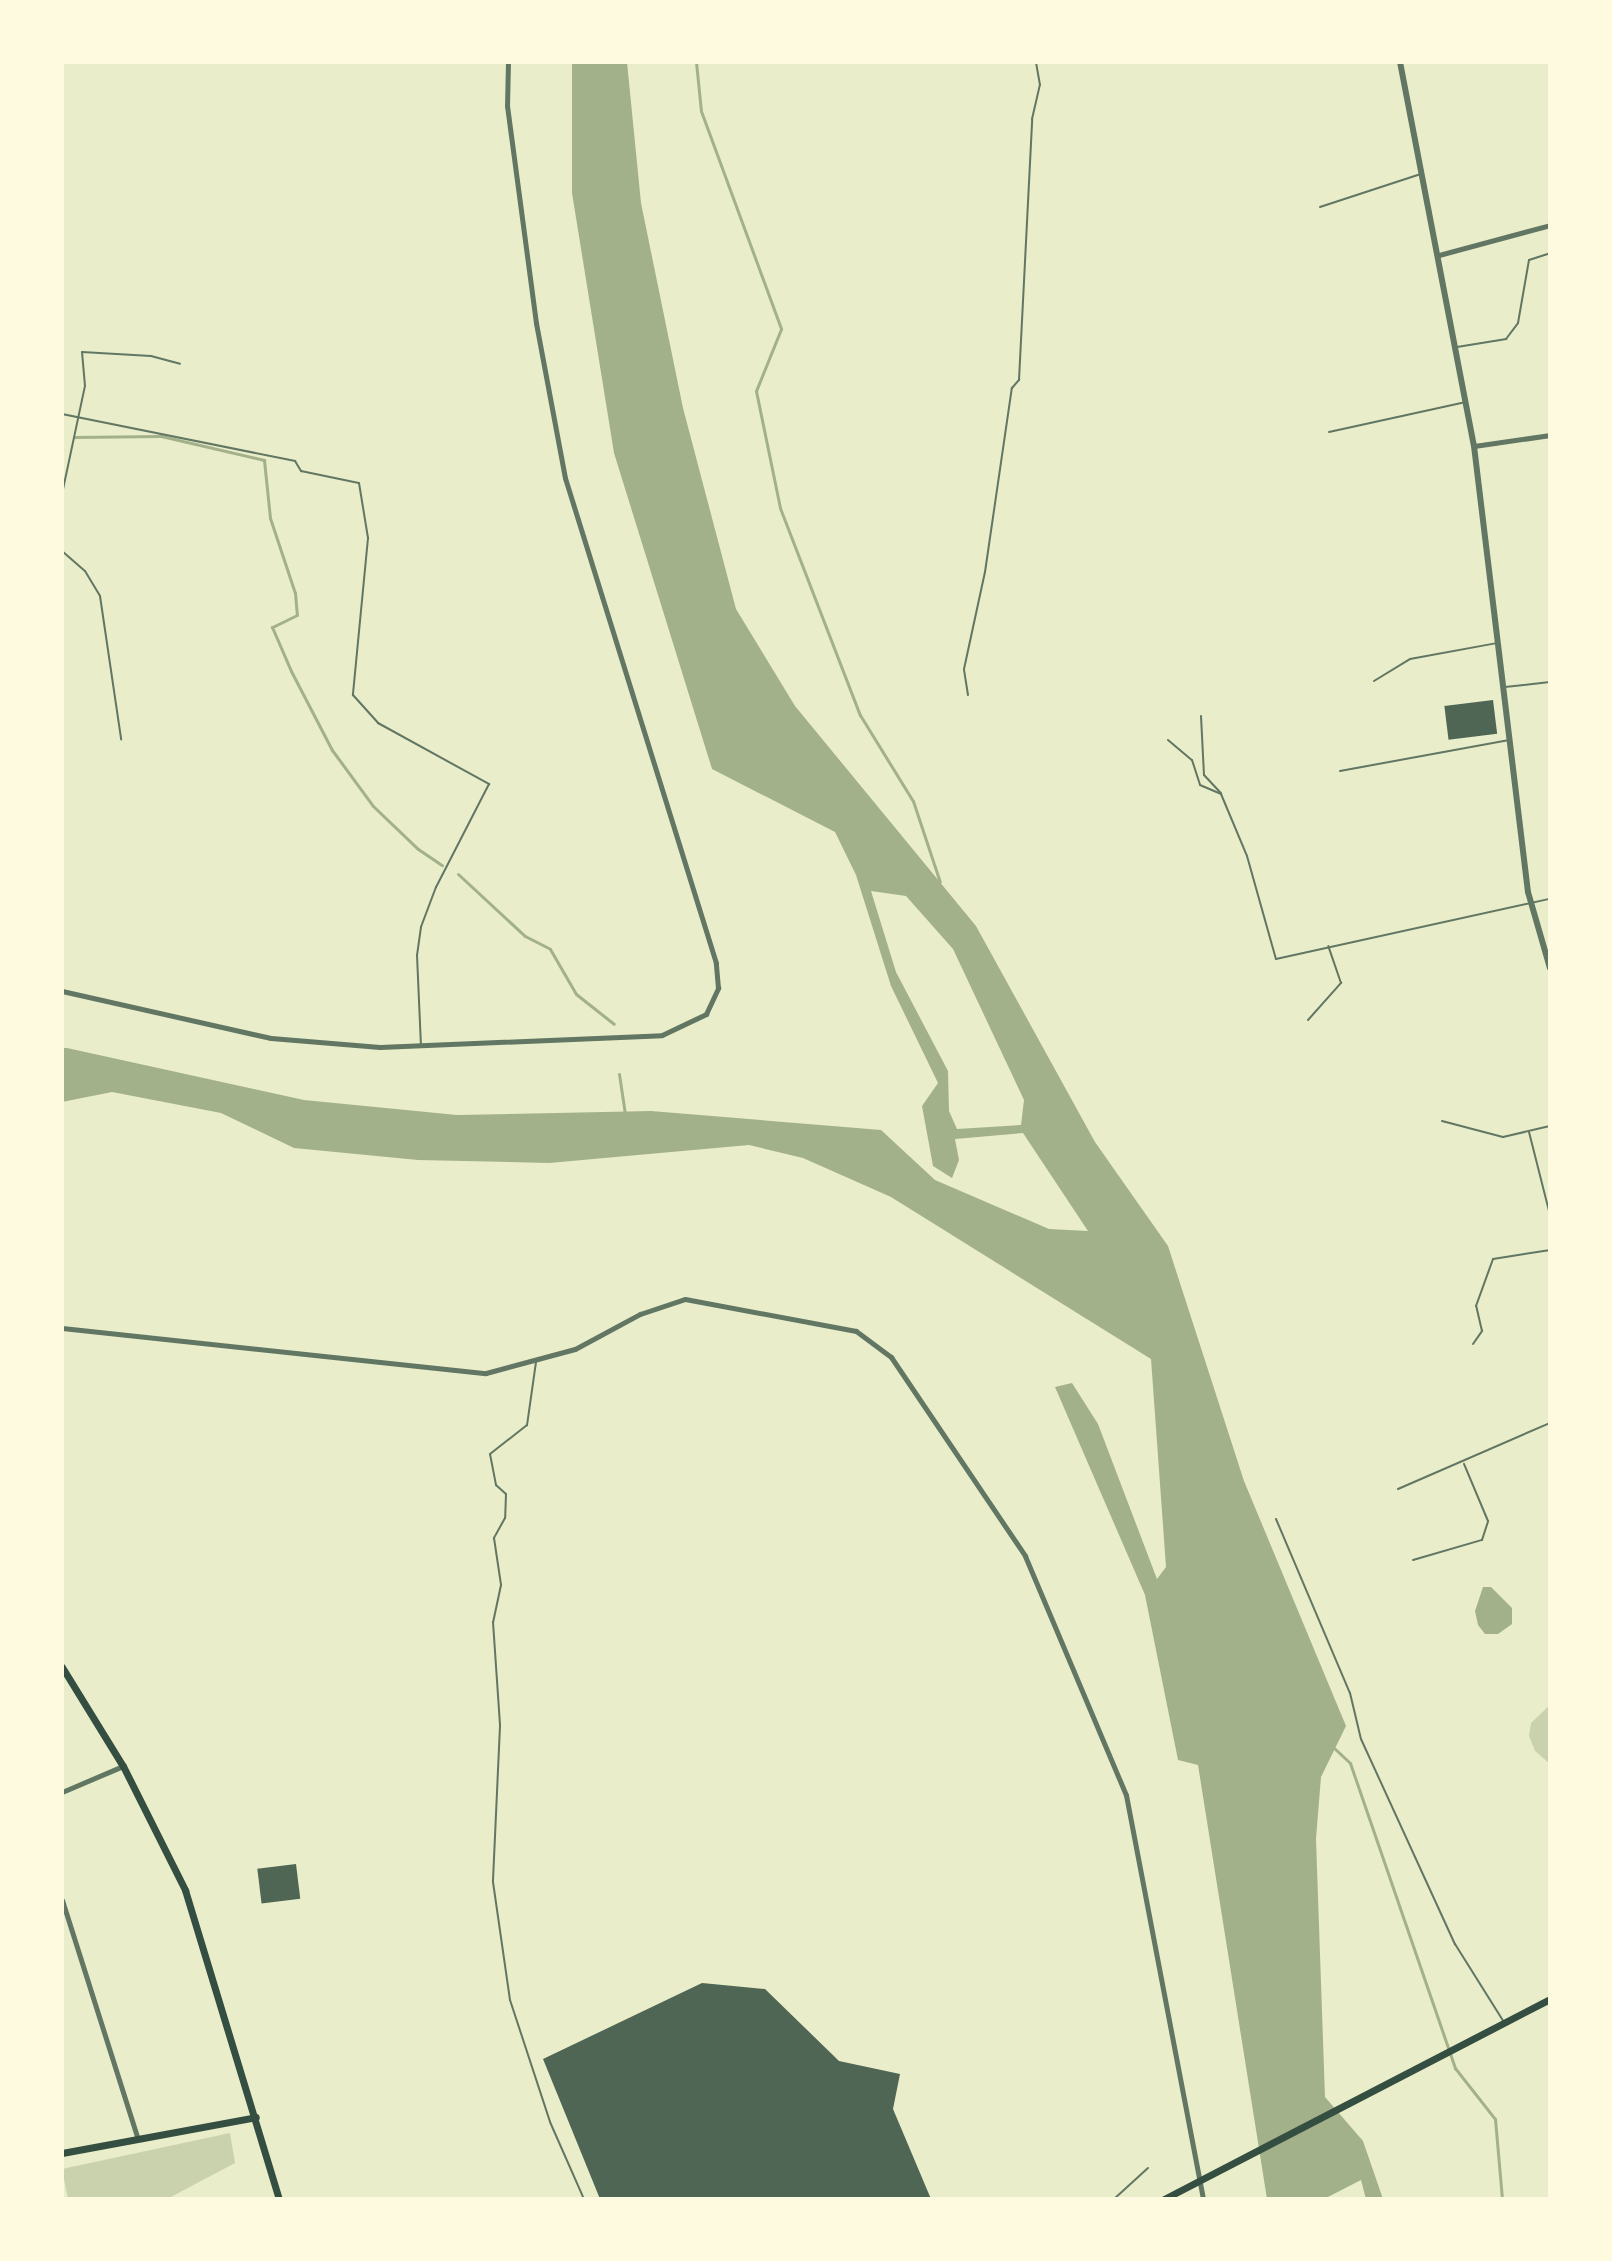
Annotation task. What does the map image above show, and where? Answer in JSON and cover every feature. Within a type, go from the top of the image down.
[{"type":"main road","points":[[62,1667],[123,1766],[190,1904],[279,2199]]},
{"type":"main road","points":[[1164,2199],[1550,1999]]},
{"type":"main road","points":[[62,2153],[256,2117]]},
{"type":"street","points":[[62,991],[271,1038],[421,1046],[662,1035],[706,1014],[718,988],[716,963],[565,478],[536,323],[507,106],[508,62]]},
{"type":"street","points":[[1400,62],[1474,446],[1531,903],[1550,968]]},
{"type":"street","points":[[1439,255],[1550,225]]},
{"type":"street","points":[[1474,446],[1550,435]]},
{"type":"street","points":[[62,1328],[486,1373],[575,1349],[640,1314],[685,1299],[856,1331],[891,1357],[1025,1556],[1126,1795],[1203,2199]]},
{"type":"street","points":[[62,1792],[123,1766]]},
{"type":"street","points":[[62,1900],[138,2140]]},
{"type":"lane","points":[[968,695],[964,669],[985,572],[1012,388],[1019,380],[1032,119],[1040,85],[1036,62]]},
{"type":"lane","points":[[1320,207],[1422,174]]},
{"type":"lane","points":[[1456,348],[1506,339],[1518,323],[1529,260],[1550,253]]},
{"type":"lane","points":[[62,494],[85,386],[82,352],[151,356],[180,364]]},
{"type":"lane","points":[[1329,432],[1466,402]]},
{"type":"lane","points":[[62,414],[295,461],[301,471],[356,479],[368,538],[353,695],[378,723],[489,784],[436,887],[421,927],[417,955],[421,1046]]},
{"type":"lane","points":[[62,551],[85,571],[100,596],[121,739]]},
{"type":"lane","points":[[1374,681],[1410,659],[1498,643]]},
{"type":"lane","points":[[1503,687],[1550,682]]},
{"type":"lane","points":[[1201,716],[1204,775],[1221,794],[1247,856],[1276,959],[1327,945],[1550,899]]},
{"type":"lane","points":[[1168,740],[1192,760],[1200,785],[1221,794]]},
{"type":"lane","points":[[1340,771],[1510,740]]},
{"type":"lane","points":[[1308,1020],[1341,983],[1327,945]]},
{"type":"lane","points":[[1442,1121],[1503,1137],[1550,1126]]},
{"type":"lane","points":[[1529,1132],[1550,1215]]},
{"type":"lane","points":[[1473,1344],[1482,1331],[1476,1306],[1493,1259],[1550,1250]]},
{"type":"lane","points":[[536,1360],[527,1425],[490,1454],[496,1485],[506,1494],[505,1518],[494,1538],[501,1585],[493,1622],[500,1726],[493,1882],[510,2000],[545,2109],[584,2199]]},
{"type":"lane","points":[[1398,1489],[1464,1463],[1550,1423]]},
{"type":"lane","points":[[1413,1560],[1482,1540],[1488,1521],[1464,1463]]},
{"type":"lane","points":[[1276,1519],[1399,1821],[1455,1944],[1505,2023]]},
{"type":"lane","points":[[1114,2199],[1148,2168]]},
{"type":"shaded area","points":[[572,62],[627,62],[641,203],[683,408],[736,609],[795,706],[976,926],[1095,1142],[1168,1246],[1244,1481],[1346,1726],[1321,1777],[1316,1839],[1325,2097],[1363,2141],[1383,2199],[1366,2199],[1361,2180],[1324,2199],[1267,2199],[1198,1765],[1178,1760],[1145,1595],[1055,1387],[1072,1383],[1098,1424],[1157,1579],[1166,1567],[1151,1359],[891,1197],[803,1158],[749,1145],[549,1163],[418,1160],[294,1148],[221,1113],[112,1092],[62,1102],[62,1048],[67,1048],[304,1100],[457,1115],[651,1111],[881,1130],[935,1180],[1049,1229],[1088,1231],[1023,1133],[955,1139],[959,1160],[952,1178],[933,1166],[922,1106],[938,1083],[891,986],[856,875],[835,832],[712,769],[614,453],[572,193]],"holes":[[[871,891],[906,896],[953,949],[1024,1100],[1021,1125],[957,1129],[949,1111],[948,1071],[896,972]]]},
{"type":"shaded area","points":[[1483,1587],[1491,1587],[1512,1608],[1512,1624],[1498,1634],[1485,1634],[1478,1625],[1475,1611]]},
{"type":"shaded area","points":[[1550,1705],[1550,1764],[1535,1751],[1529,1736],[1531,1723]]},
{"type":"shaded area","points":[[230,2133],[235,2163],[167,2199],[68,2199],[62,2169]]},
{"type":"building","points":[[1493,700],[1497,734],[1449,740],[1444,706]]},
{"type":"building","points":[[296,1864],[300,1899],[262,1903],[257,1869]]},
{"type":"building","points":[[702,1983],[765,1989],[839,2061],[900,2074],[893,2109],[931,2199],[600,2199],[543,2059]]},
{"type":"waterway","points":[[696,62],[701,111],[781,329],[756,391],[780,508],[860,715],[913,801],[940,882]]},
{"type":"waterway","points":[[74,437],[161,436],[264,460],[270,518],[295,593],[297,615],[272,627],[291,671],[332,750],[373,806],[418,849],[442,865]]},
{"type":"waterway","points":[[458,874],[525,936],[550,949],[576,994],[614,1024]]},
{"type":"waterway","points":[[619,1074],[625,1114]]},
{"type":"waterway","points":[[1334,1748],[1350,1763],[1455,2068],[1495,2119],[1502,2199]]}]
